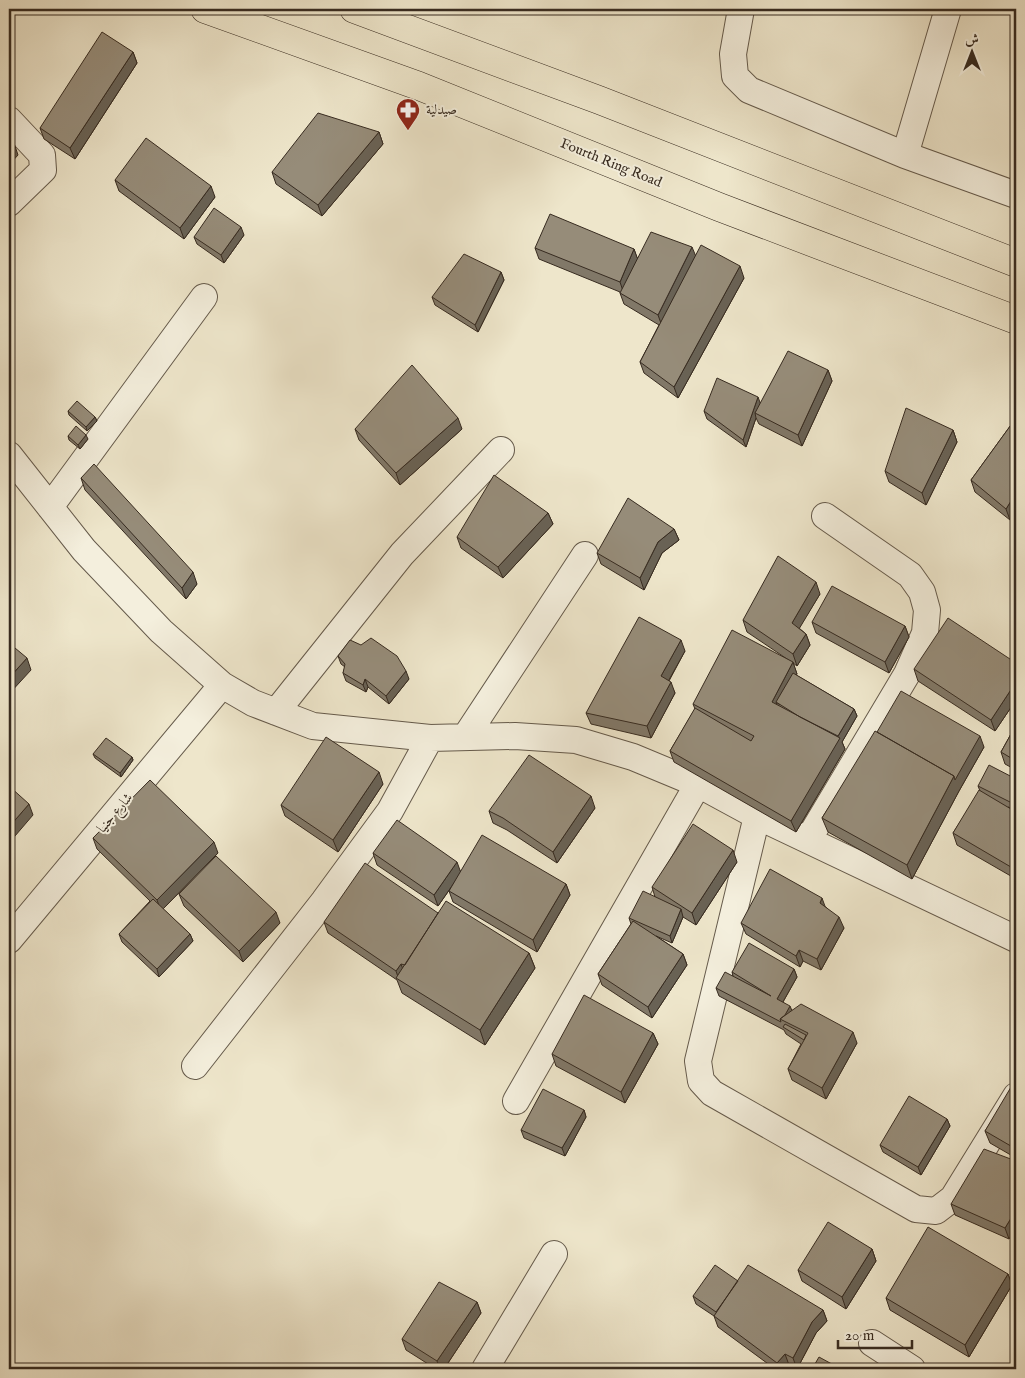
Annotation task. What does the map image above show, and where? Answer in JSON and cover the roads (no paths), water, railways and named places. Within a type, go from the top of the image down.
[{"type":"main road","name":"Fourth Ring Road","points":[[205,9],[419,86],[719,207],[1016,320]]},
{"type":"main road","points":[[354,9],[599,100],[1016,263]]},
{"type":"street","points":[[741,9],[734,54],[735,76],[749,90],[905,155],[1016,195]]},
{"type":"street","points":[[905,155],[948,9]]},
{"type":"street","points":[[9,120],[42,154],[43,170],[9,203]]},
{"type":"street","points":[[50,508],[204,297]]},
{"type":"street","points":[[276,712],[402,554],[501,450]]},
{"type":"street","points":[[9,454],[84,550],[162,631],[222,685],[253,704],[313,726],[430,738],[515,736],[576,740],[633,757],[698,784],[757,816],[1016,939]]},
{"type":"street","points":[[808,840],[907,674],[925,633],[927,610],[922,592],[910,575],[825,516]]},
{"type":"street","points":[[466,736],[585,555]]},
{"type":"street","name":"شارع جنيا","points":[[9,940],[222,685]]},
{"type":"street","points":[[195,1066],[324,901],[390,811],[430,738]]},
{"type":"street","points":[[516,1101],[698,784]]},
{"type":"street","points":[[757,816],[698,1061],[701,1081],[712,1093],[916,1208],[936,1211],[953,1198],[1016,1096]]},
{"type":"street","points":[[485,1369],[554,1254]]},
{"type":"street","points":[[872,1343],[912,1369]]},
{"type":"place","name":"صيدلية","points":[[408,131]]}]
